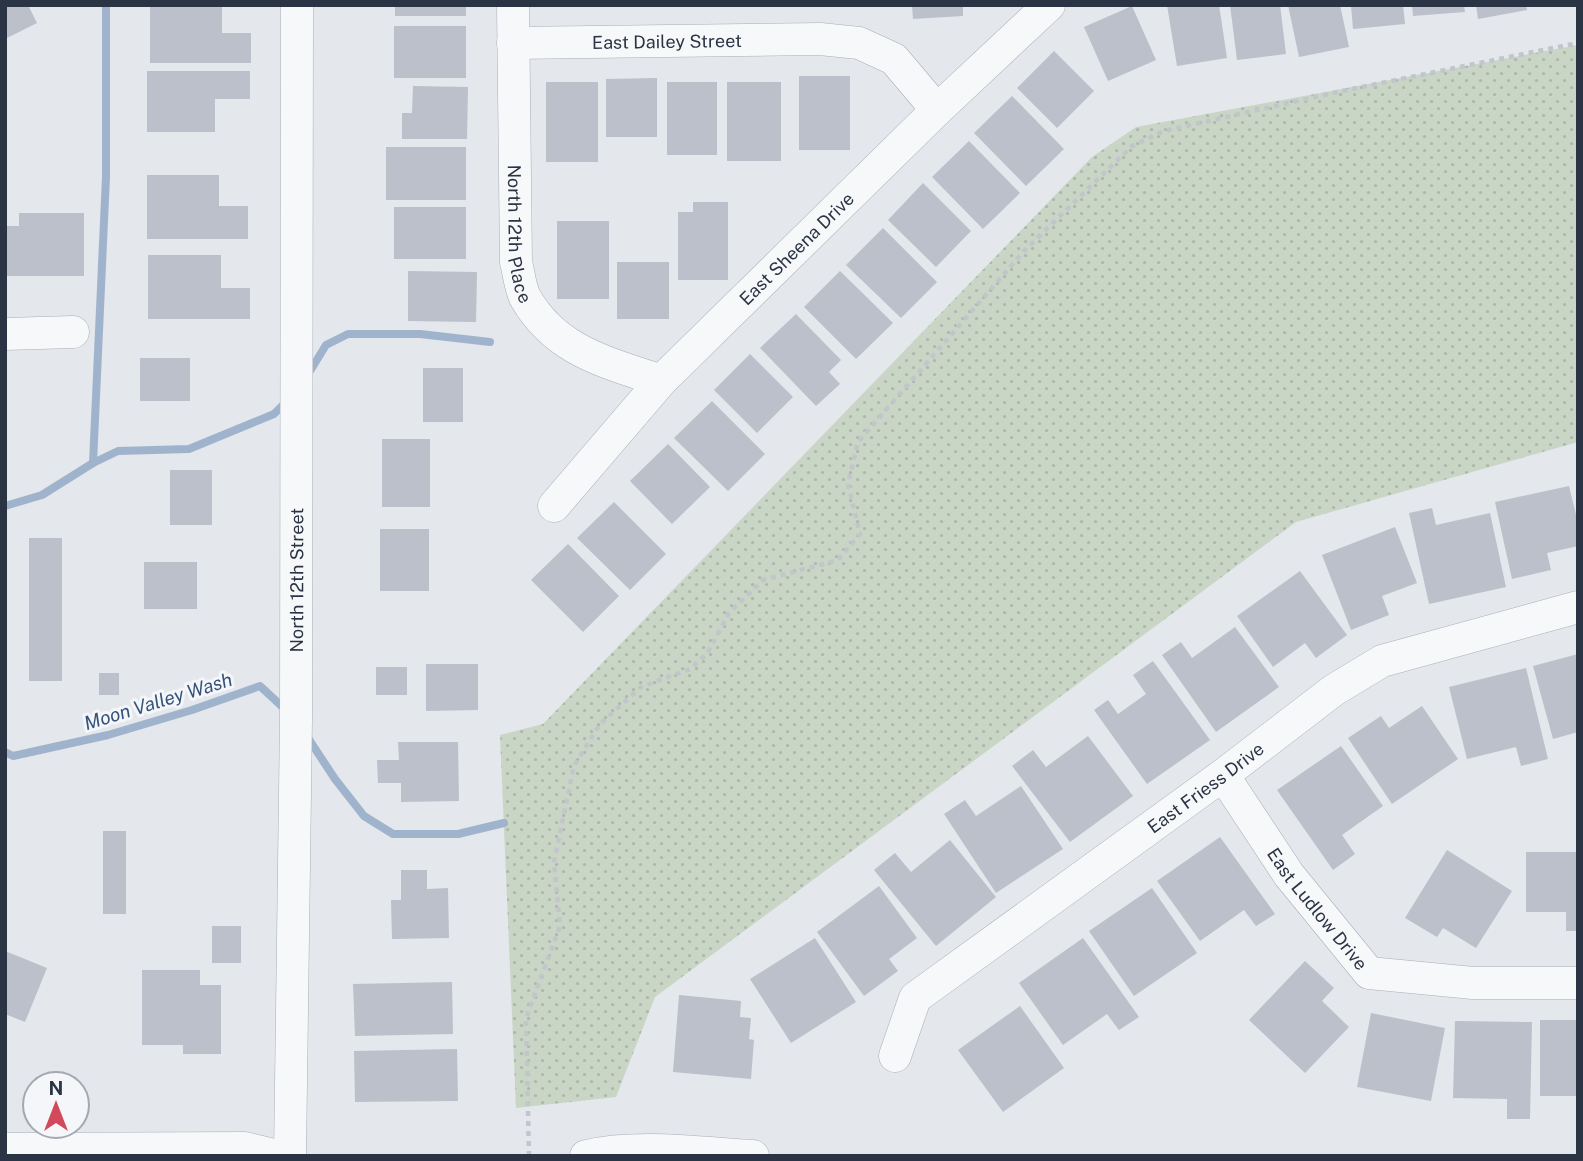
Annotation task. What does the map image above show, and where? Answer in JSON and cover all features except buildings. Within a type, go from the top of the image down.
[{"type":"street","name":"North 12th Street","points":[[290,1156],[296,720],[298,5]]},
{"type":"street","name":"North 12th Place","points":[[513,5],[516,262],[524,297],[546,326],[576,351],[661,381]]},
{"type":"street","name":"East Sheena Drive","points":[[554,506],[661,381],[937,110],[1049,5]]},
{"type":"street","name":"East Dailey Street","points":[[513,43],[820,38],[859,43],[894,60],[937,110]]},
{"type":"street","points":[[5,334],[73,332]]},
{"type":"street","name":"East Friess Drive","points":[[895,1056],[915,998],[1223,775],[1334,690],[1382,661],[1578,607]]},
{"type":"street","name":"East Ludlow Drive","points":[[1223,775],[1289,875],[1369,973],[1473,983],[1578,983]]},
{"type":"street","points":[[5,1149],[245,1148],[278,1156]]},
{"type":"street","points":[[586,1156],[602,1152],[637,1150],[753,1156]]},
{"type":"path","points":[[529,1156],[526,1018],[560,926],[554,862],[574,765],[600,724],[641,687],[690,669],[707,654],[729,613],[763,580],[838,560],[860,534],[848,484],[858,442],[1024,250],[1132,146],[1164,131],[1342,91],[1578,43]]},
{"type":"green space","points":[[1578,45],[1578,442],[1296,522],[655,997],[616,1097],[516,1108],[500,735],[543,724],[1092,157],[1136,127]]},
{"type":"waterway","points":[[93,463],[106,177],[106,5]]},
{"type":"waterway","points":[[307,376],[326,345],[348,334],[420,334],[490,342]]},
{"type":"waterway","points":[[5,506],[42,495],[93,463],[118,451],[189,449],[274,414],[288,400]]},
{"type":"waterway","name":"Moon Valley Wash","points":[[5,752],[13,756],[108,735],[260,686],[287,711]]},
{"type":"waterway","name":"Moon Valley Wash","points":[[306,735],[364,816],[393,834],[458,834],[504,823]]}]
